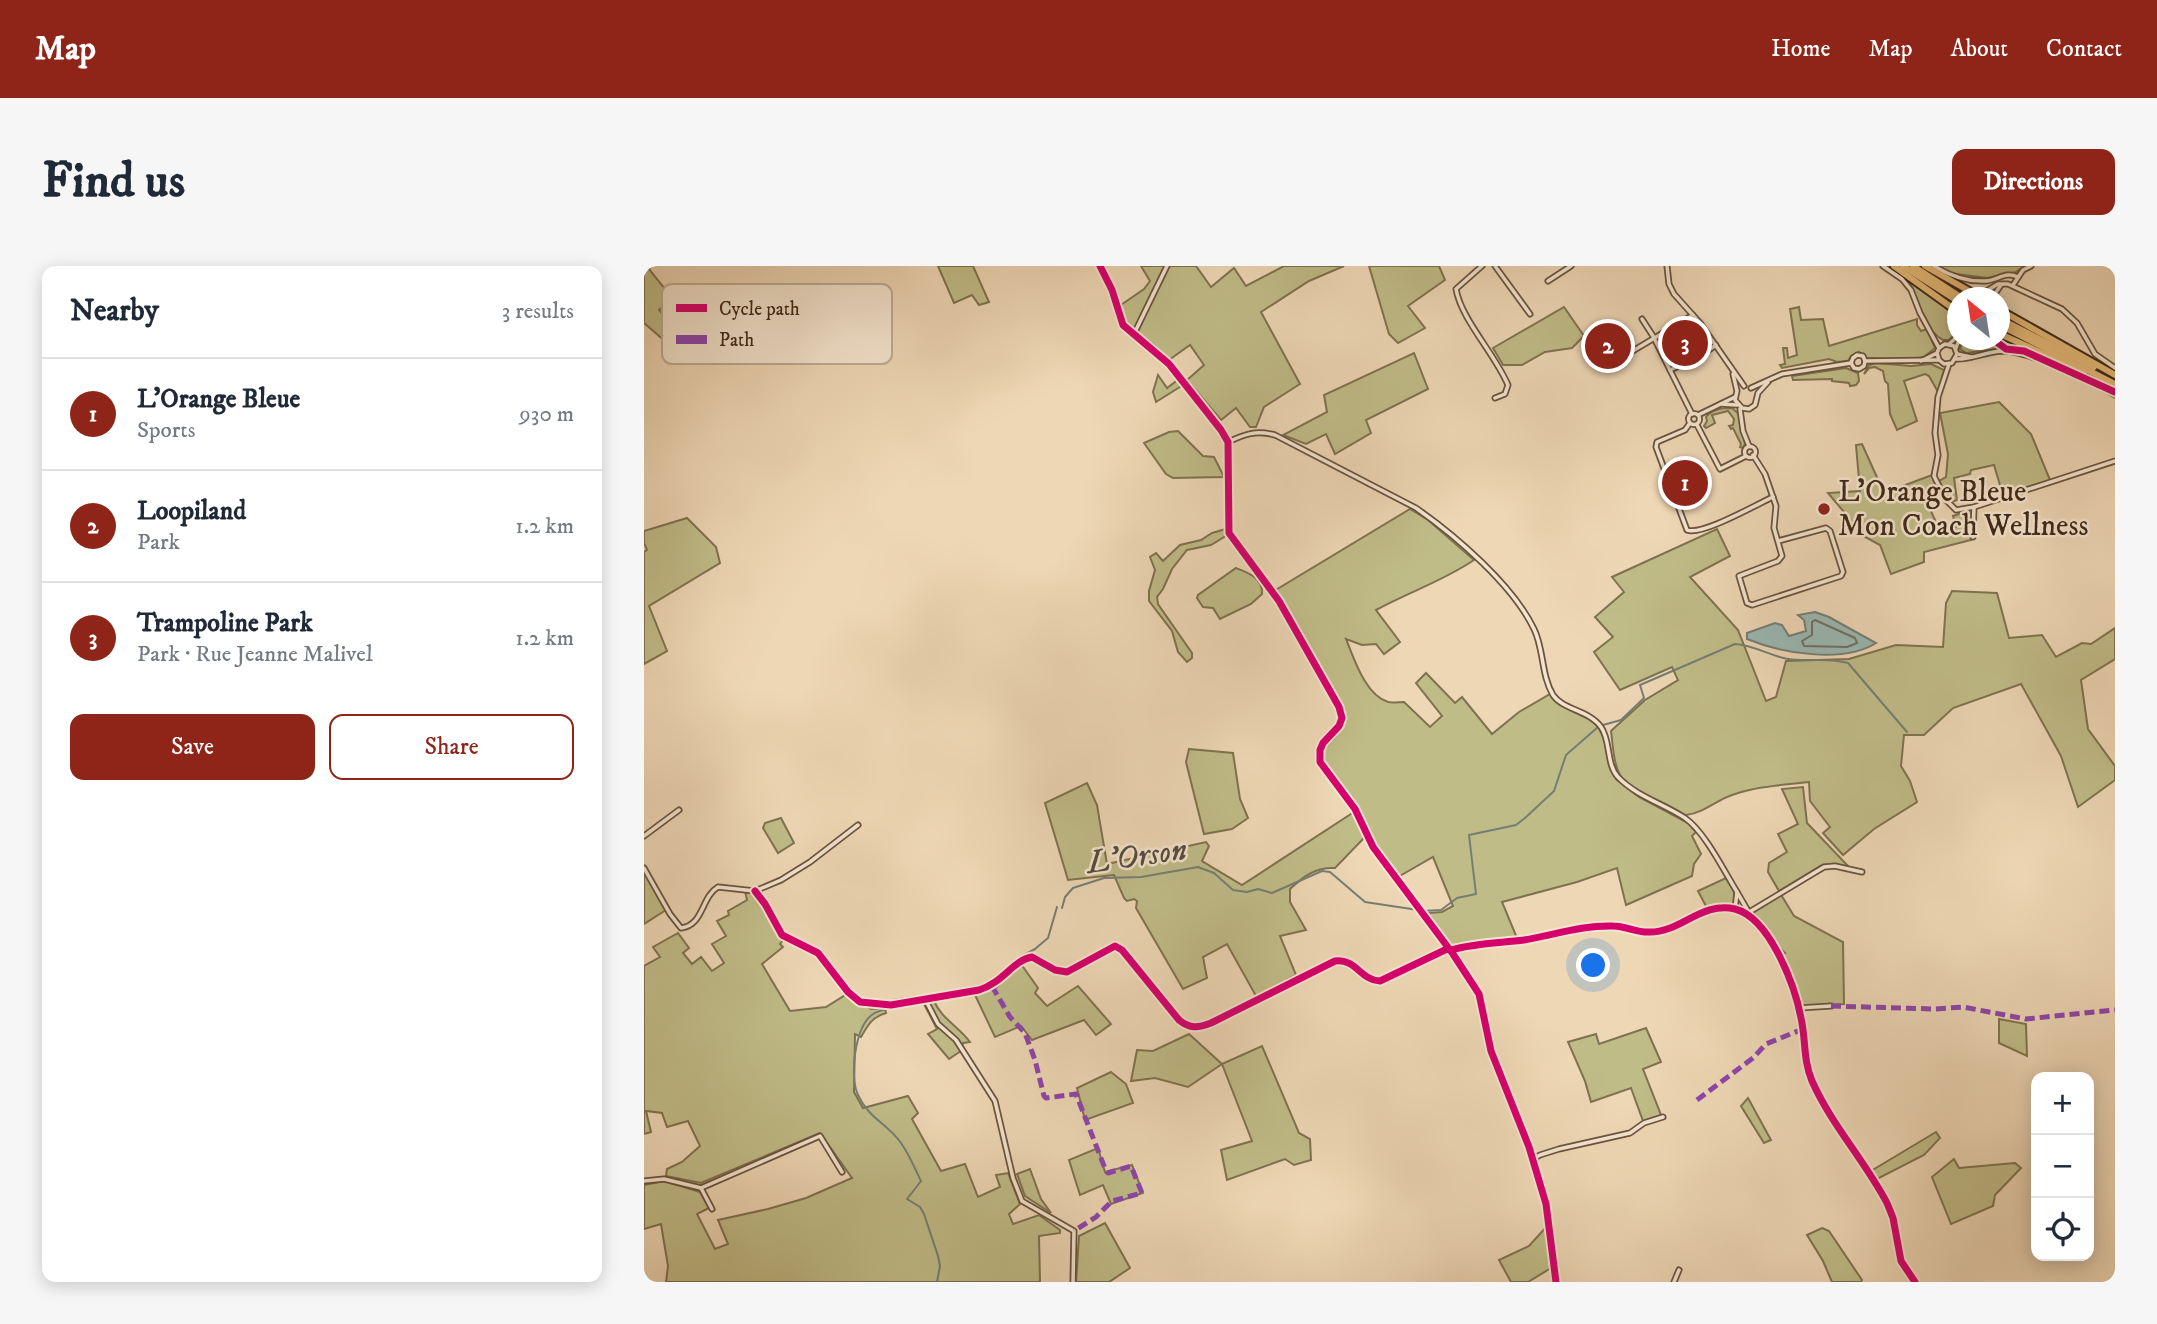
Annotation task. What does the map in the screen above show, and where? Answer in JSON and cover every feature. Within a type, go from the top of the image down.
[{"type":"highway","points":[[1894,266],[1947,304]]},
{"type":"highway","points":[[1903,266],[1947,291]]},
{"type":"highway","points":[[1913,266],[1947,290]]},
{"type":"highway","points":[[1925,266],[1962,287]]},
{"type":"highway","points":[[2010,316],[2115,376]]},
{"type":"highway","points":[[2010,324],[2115,376]]},
{"type":"highway","points":[[2010,330],[2115,385]]},
{"type":"highway","points":[[2010,338],[2115,385]]},
{"type":"street","points":[[1100,266],[1112,290],[1120,320],[1169,364],[1228,442],[1229,533],[1286,614],[1339,707],[1342,718],[1339,726],[1323,743],[1320,762],[1355,809],[1373,847],[1479,994],[1491,1051],[1533,1159],[1548,1212],[1556,1282]]},
{"type":"street","points":[[1134,334],[1167,266]]},
{"type":"street","points":[[1482,266],[1456,289],[1460,305],[1501,368],[1508,385],[1505,394],[1495,398]]},
{"type":"street","points":[[1495,266],[1530,314]]},
{"type":"street","points":[[1548,281],[1572,266]]},
{"type":"street","points":[[1667,266],[1669,284],[1674,294],[1716,345],[1732,372],[1744,386],[1751,388],[1757,395]]},
{"type":"street","points":[[1883,266],[1907,284],[1944,363],[1946,373],[1938,397],[1938,454],[1934,476],[1951,507],[1962,511],[2115,461]]},
{"type":"street","points":[[1934,266],[1950,276],[1960,278],[1988,281],[2009,274],[2018,277]]},
{"type":"street","points":[[2012,285],[2023,270],[2031,266]]},
{"type":"street","points":[[1998,287],[2003,284]]},
{"type":"street","points":[[1996,287],[2003,284],[2012,285],[2069,314],[2080,327],[2095,354],[2115,368]]},
{"type":"street","points":[[1626,355],[1693,315]]},
{"type":"street","points":[[1643,319],[1692,414]]},
{"type":"street","points":[[1932,334],[1956,351],[1973,358]]},
{"type":"street","points":[[1921,361],[1946,344]]},
{"type":"street","points":[[1670,370],[1699,357],[1716,345]]},
{"type":"street","points":[[1955,359],[1956,351]]},
{"type":"street","points":[[1865,361],[1944,363],[1998,351],[2021,353],[2105,389],[2115,396]]},
{"type":"street","points":[[1857,355],[1863,356],[1865,361],[1864,366],[1859,369],[1854,368],[1851,363],[1857,355]]},
{"type":"street","points":[[1751,388],[1790,372],[1851,363]]},
{"type":"street","points":[[1732,372],[1737,391],[1735,397],[1749,446],[1754,449],[1754,455],[1761,465],[1773,497],[1777,512],[1774,528],[1782,556],[1739,576],[1745,599],[1749,604],[1842,576],[1830,531],[1826,528],[1778,541]]},
{"type":"street","points":[[1742,422],[1749,409],[1755,405],[1757,395],[1770,379]]},
{"type":"street","points":[[1737,391],[1744,386]]},
{"type":"street","points":[[1692,414],[1698,415],[1735,397]]},
{"type":"street","points":[[1719,404],[1749,409]]},
{"type":"street","points":[[1692,414],[1685,430],[1657,442],[1656,447],[1687,530],[1697,531],[1741,514],[1773,497]]},
{"type":"street","points":[[1697,425],[1700,420],[1698,415]]},
{"type":"street","points":[[1690,423],[1697,425],[1720,468],[1754,455]]},
{"type":"street","points":[[1228,442],[1248,433],[1263,432],[1275,435],[1416,509],[1431,519],[1516,597],[1534,628],[1555,697],[1589,715],[1598,723],[1606,736],[1614,772],[1618,778],[1692,824],[1737,892],[1747,913],[1775,948],[1799,1009],[1805,1059],[1811,1079],[1890,1209],[1900,1257],[1915,1282]]},
{"type":"street","points":[[1746,456],[1745,450],[1749,446]]},
{"type":"street","points":[[1973,537],[1974,507]]},
{"type":"street","points":[[644,836],[679,810]]},
{"type":"street","points":[[644,868],[670,914],[681,928],[690,927],[709,895],[718,887],[755,891],[781,880],[810,862],[858,825]]},
{"type":"street","points":[[755,891],[782,935],[818,953],[848,992],[860,1002],[893,1004],[992,986],[1026,958],[1035,957],[1055,970],[1067,972],[1115,946],[1122,950],[1179,1020],[1185,1025],[1198,1027],[1335,961],[1348,962],[1371,980],[1380,981],[1449,949],[1610,926],[1656,932],[1711,909],[1735,909],[1747,913],[1824,867],[1835,866],[1862,872]]},
{"type":"street","points":[[1735,909],[1737,892]]},
{"type":"street","points":[[925,999],[938,1024],[956,1040],[995,1101],[1013,1178],[1022,1201],[1074,1231],[1073,1282]]},
{"type":"street","points":[[1799,1009],[1831,1006]]},
{"type":"street","points":[[1533,1159],[1540,1154],[1630,1133],[1651,1120],[1664,1117]]},
{"type":"street","points":[[644,1181],[664,1179],[701,1188],[820,1136],[842,1172]]},
{"type":"street","points":[[701,1188],[712,1209]]},
{"type":"street","points":[[1674,1282],[1679,1270]]},
{"type":"shaded area","points":[[644,266],[652,266],[649,269],[662,285],[662,308],[659,310],[662,314],[662,339],[644,323]]},
{"type":"shaded area","points":[[938,266],[973,266],[989,302],[979,305],[972,295],[954,303]]},
{"type":"shaded area","points":[[1141,266],[1196,266],[1211,287],[1234,268],[1246,286],[1284,266],[1344,266],[1309,281],[1261,312],[1300,384],[1264,407],[1256,427],[1250,427],[1236,408],[1221,420],[1187,380],[1204,365],[1190,345],[1169,360],[1124,322],[1118,307],[1144,289],[1150,281]]},
{"type":"shaded area","points":[[1369,266],[1439,266],[1445,280],[1408,306],[1425,328],[1398,343],[1389,334]]},
{"type":"shaded area","points":[[1937,266],[2024,266],[2016,272],[1987,278],[1949,273]]},
{"type":"shaded area","points":[[1908,279],[1947,306],[1947,340],[1936,335],[1922,312]]},
{"type":"shaded area","points":[[1564,307],[1584,336],[1572,348],[1545,352],[1522,365],[1503,365],[1493,348]]},
{"type":"shaded area","points":[[1799,307],[1801,320],[1823,319],[1829,346],[1917,319],[1921,331],[1927,329],[1935,348],[1924,357],[1907,360],[1867,358],[1859,352],[1848,361],[1837,362],[1829,359],[1782,368],[1780,365],[1785,364],[1783,348],[1787,348],[1788,358],[1797,355],[1790,309]]},
{"type":"shaded area","points":[[1687,322],[1702,332],[1708,348],[1706,350],[1703,342],[1700,344],[1693,328],[1686,328],[1662,340],[1670,358],[1667,360],[1659,338]]},
{"type":"shaded area","points":[[1962,350],[1988,350],[1966,353]]},
{"type":"shaded area","points":[[1414,353],[1428,389],[1366,420],[1371,433],[1335,454],[1326,434],[1306,444],[1283,435],[1327,412],[1324,395]]},
{"type":"shaded area","points":[[1876,363],[1911,366],[1931,364],[1944,370],[1938,392],[1925,374],[1904,381],[1917,421],[1897,430],[1890,414],[1888,384],[1883,371],[1875,367],[1869,368],[1864,374],[1869,365]]},
{"type":"shaded area","points":[[1846,368],[1858,373],[1859,381],[1856,385],[1850,386],[1849,383],[1832,379],[1793,380],[1792,376]]},
{"type":"shaded area","points":[[1158,375],[1167,388],[1179,379],[1183,385],[1156,402],[1153,392]]},
{"type":"shaded area","points":[[1999,402],[2031,434],[2050,480],[2003,495],[1994,465],[1971,470],[1970,474],[1954,478],[1957,500],[1949,503],[1939,481],[1946,477],[1948,454],[1940,413]]},
{"type":"shaded area","points":[[1732,408],[1740,415],[1745,444],[1743,448],[1740,447],[1733,428],[1729,426],[1733,425],[1734,419],[1728,411],[1712,415],[1715,423],[1706,428],[1704,426],[1706,417],[1711,412]]},
{"type":"shaded area","points":[[1178,431],[1203,456],[1214,457],[1224,477],[1173,478],[1166,474],[1144,443]]},
{"type":"shaded area","points":[[1862,444],[1884,493],[1932,475],[1940,492],[1925,498],[1940,531],[1956,527],[1953,516],[1971,510],[1971,540],[1924,552],[1924,562],[1891,574],[1880,545],[1865,537],[1828,493],[1860,491],[1856,445]]},
{"type":"shaded area","points":[[1410,509],[1428,520],[1474,560],[1376,610],[1400,642],[1384,654],[1376,644],[1362,645],[1346,639],[1373,692],[1388,702],[1404,702],[1430,727],[1442,716],[1416,683],[1426,673],[1455,703],[1462,697],[1492,734],[1519,712],[1550,694],[1560,703],[1577,710],[1596,723],[1604,738],[1609,765],[1616,779],[1639,797],[1688,823],[1696,832],[1692,836],[1701,854],[1694,864],[1692,876],[1626,905],[1617,868],[1502,902],[1517,938],[1451,946],[1428,913],[1442,912],[1453,906],[1433,857],[1398,877],[1368,833],[1356,807],[1325,764],[1323,750],[1342,728],[1342,715],[1315,658],[1274,591]]},
{"type":"shaded area","points":[[687,518],[716,547],[720,563],[649,606],[667,651],[644,664],[644,552],[647,550],[644,531]]},
{"type":"shaded area","points":[[1226,529],[1229,534],[1211,545],[1187,550],[1172,569],[1157,597],[1158,604],[1192,653],[1192,658],[1187,662],[1178,652],[1172,631],[1149,601],[1155,570],[1150,557],[1156,553],[1163,561],[1180,545],[1201,540]]},
{"type":"shaded area","points":[[1717,529],[1730,556],[1690,577],[1738,630],[1766,701],[1776,697],[1786,661],[1849,659],[1896,645],[1943,647],[1946,603],[1952,591],[1997,593],[2009,638],[2042,635],[2056,657],[2082,643],[2091,644],[2115,628],[2115,659],[2081,680],[2088,729],[2115,766],[2115,780],[2078,807],[2061,756],[2021,684],[1953,708],[1924,735],[1904,735],[1901,766],[1910,781],[1917,802],[1874,829],[1843,855],[1823,833],[1830,827],[1810,801],[1809,782],[1744,791],[1699,812],[1686,815],[1671,811],[1650,799],[1630,785],[1619,773],[1614,758],[1611,731],[1645,700],[1678,680],[1672,667],[1620,690],[1594,652],[1613,637],[1595,617],[1624,592],[1612,577]]},
{"type":"shaded area","points":[[1236,568],[1258,580],[1262,594],[1251,604],[1220,619],[1213,608],[1203,607],[1197,598]]},
{"type":"shaded area","points":[[1189,749],[1233,753],[1240,799],[1248,818],[1232,829],[1204,834],[1186,762]]},
{"type":"shaded area","points":[[1087,783],[1097,805],[1107,864],[1206,842],[1209,846],[1202,861],[1242,885],[1354,812],[1364,838],[1335,868],[1311,873],[1290,889],[1290,902],[1306,930],[1280,936],[1296,975],[1256,996],[1227,944],[1203,957],[1207,978],[1183,989],[1136,908],[1137,901],[1127,901],[1124,898],[1114,875],[1068,880],[1045,803]]},
{"type":"shaded area","points":[[1803,787],[1807,823],[1849,867],[1822,865],[1779,891],[1768,872],[1769,863],[1787,852],[1778,834],[1798,824],[1782,789]]},
{"type":"shaded area","points":[[781,818],[794,843],[778,853],[763,828],[765,823]]},
{"type":"shaded area","points":[[644,872],[666,910],[644,924]]},
{"type":"shaded area","points":[[1726,878],[1735,892],[1733,907],[1707,908],[1698,891]]},
{"type":"shaded area","points":[[745,891],[763,904],[784,939],[780,944],[783,947],[762,964],[790,1011],[826,1007],[847,994],[871,1009],[885,1008],[886,1013],[874,1019],[861,1037],[855,1034],[854,1092],[863,1108],[908,1096],[918,1113],[912,1119],[941,1171],[965,1164],[978,1197],[1000,1187],[996,1175],[1008,1173],[1020,1204],[1009,1214],[1013,1224],[1039,1215],[1060,1230],[1060,1233],[1039,1236],[1040,1282],[666,1282],[668,1266],[661,1224],[644,1229],[644,1185],[664,1181],[700,1192],[709,1208],[697,1214],[715,1249],[728,1244],[718,1220],[806,1198],[852,1178],[820,1133],[701,1183],[666,1176],[667,1169],[682,1162],[700,1146],[688,1121],[667,1127],[662,1113],[646,1111],[651,1132],[644,1134],[644,966],[660,957],[653,947],[678,933],[689,948],[683,953],[692,964],[701,957],[712,971],[724,963],[712,944],[726,936],[717,921],[747,900]]},
{"type":"shaded area","points":[[1780,893],[1794,916],[1843,942],[1844,1004],[1802,1006],[1783,954],[1785,953],[1775,944],[1752,911]]},
{"type":"shaded area","points":[[1021,964],[1038,988],[1035,993],[1047,1006],[1078,986],[1111,1024],[1096,1035],[1084,1020],[1032,1040],[1021,1026],[995,1037],[975,995],[997,987]]},
{"type":"shaded area","points":[[934,1001],[970,1042],[963,1043],[961,1051],[949,1059],[928,1034],[937,1029],[923,1002]]},
{"type":"shaded area","points":[[1999,1019],[2026,1024],[2027,1056],[1999,1043]]},
{"type":"shaded area","points":[[1646,1028],[1661,1062],[1643,1069],[1661,1115],[1643,1121],[1631,1088],[1591,1102],[1568,1042],[1596,1034],[1599,1044]]},
{"type":"shaded area","points":[[1189,1034],[1222,1064],[1188,1087],[1155,1078],[1131,1081],[1137,1050],[1153,1051]]},
{"type":"shaded area","points":[[1262,1046],[1299,1133],[1310,1139],[1311,1160],[1294,1165],[1285,1159],[1227,1180],[1221,1150],[1252,1141],[1222,1064]]},
{"type":"shaded area","points":[[1111,1072],[1126,1084],[1133,1103],[1085,1120],[1077,1088]]},
{"type":"shaded area","points":[[1748,1098],[1771,1140],[1764,1143],[1741,1106]]},
{"type":"shaded area","points":[[1936,1132],[1940,1138],[1924,1155],[1877,1179],[1871,1171]]},
{"type":"shaded area","points":[[1098,1148],[1105,1172],[1132,1165],[1143,1193],[1111,1204],[1103,1185],[1080,1195],[1069,1160]]},
{"type":"shaded area","points":[[1954,1159],[1959,1168],[2015,1163],[2021,1168],[1995,1195],[1993,1206],[1951,1224],[1932,1177]]},
{"type":"shaded area","points":[[1030,1169],[1041,1199],[1051,1213],[1025,1196],[1017,1174]]},
{"type":"shaded area","points":[[1105,1223],[1130,1268],[1109,1282],[1076,1282],[1079,1236]]},
{"type":"shaded area","points":[[1548,1225],[1551,1268],[1528,1282],[1511,1282],[1499,1260],[1529,1246]]},
{"type":"shaded area","points":[[1822,1228],[1829,1231],[1861,1282],[1832,1282],[1807,1235]]},
{"type":"water","points":[[1815,612],[1876,643],[1847,653],[1830,655],[1794,652],[1747,639],[1747,633],[1775,623],[1782,625],[1789,636],[1806,631],[1804,620],[1798,615]]},
{"type":"waterway","name":"L’Orson","points":[[1603,725],[1621,720],[1644,698],[1640,685],[1735,644],[1788,659],[1848,663],[1907,732]]},
{"type":"waterway","name":"L’Orson","points":[[1423,911],[1441,910],[1457,898],[1476,894],[1469,835],[1516,825],[1525,818],[1554,791],[1566,755],[1598,727]]},
{"type":"waterway","name":"L’Orson","points":[[1062,908],[1065,897],[1073,888],[1104,878],[1141,877],[1198,867],[1214,873],[1233,890],[1247,892],[1258,889],[1272,893],[1322,871],[1330,872],[1365,902],[1418,910]]},
{"type":"waterway","name":"L’Orson","points":[[937,1282],[940,1266],[924,1214],[920,1207],[907,1199],[921,1181],[901,1143],[862,1103],[855,1087],[854,1064],[858,1040],[867,1020],[875,1013],[894,1007],[893,1000],[941,994],[991,983],[1015,960],[1048,938],[1057,907]]},
{"type":"marked path","points":[[992,986],[1010,1017],[1025,1033],[1044,1096],[1046,1098],[1076,1094],[1106,1171],[1108,1173],[1131,1166],[1142,1193],[1112,1201],[1096,1217],[1074,1231]]},
{"type":"marked path","points":[[1831,1006],[1935,1009],[1963,1007],[2026,1019],[2115,1010]]},
{"type":"marked path","points":[[1697,1100],[1753,1058],[1766,1044],[1803,1029]]},
{"type":"cycle path","points":[[1100,266],[1112,290],[1123,325],[1169,364],[1228,442],[1229,533],[1279,601],[1339,707],[1342,718],[1339,726],[1323,743],[1320,762],[1355,809],[1373,847],[1453,954],[1479,994],[1491,1051],[1529,1147],[1546,1204],[1556,1282]]},
{"type":"cycle path","points":[[2010,349],[2024,351],[2115,392]]},
{"type":"cycle path","points":[[755,891],[782,935],[818,953],[848,992],[860,1002],[891,1005],[979,990],[995,982],[1019,962],[1032,957],[1055,970],[1067,972],[1115,946],[1122,950],[1179,1020],[1194,1027],[1211,1023],[1335,961],[1348,963],[1367,977],[1380,981],[1447,949],[1524,940],[1602,926],[1618,926],[1645,932],[1661,931],[1712,909],[1735,909],[1748,915],[1759,925],[1779,955],[1798,1004],[1812,1081],[1887,1203],[1893,1218],[1901,1261],[1915,1282]]},
{"type":"place","name":"Trampoline Park","points":[[1685,343]]},
{"type":"place","name":"Loopiland","points":[[1608,346]]},
{"type":"place","name":"L'Orange Bleue","points":[[1685,483]]},
{"type":"place","name":"L'Orange Bleue Mon Coach Wellness","points":[[1824,509]]}]
